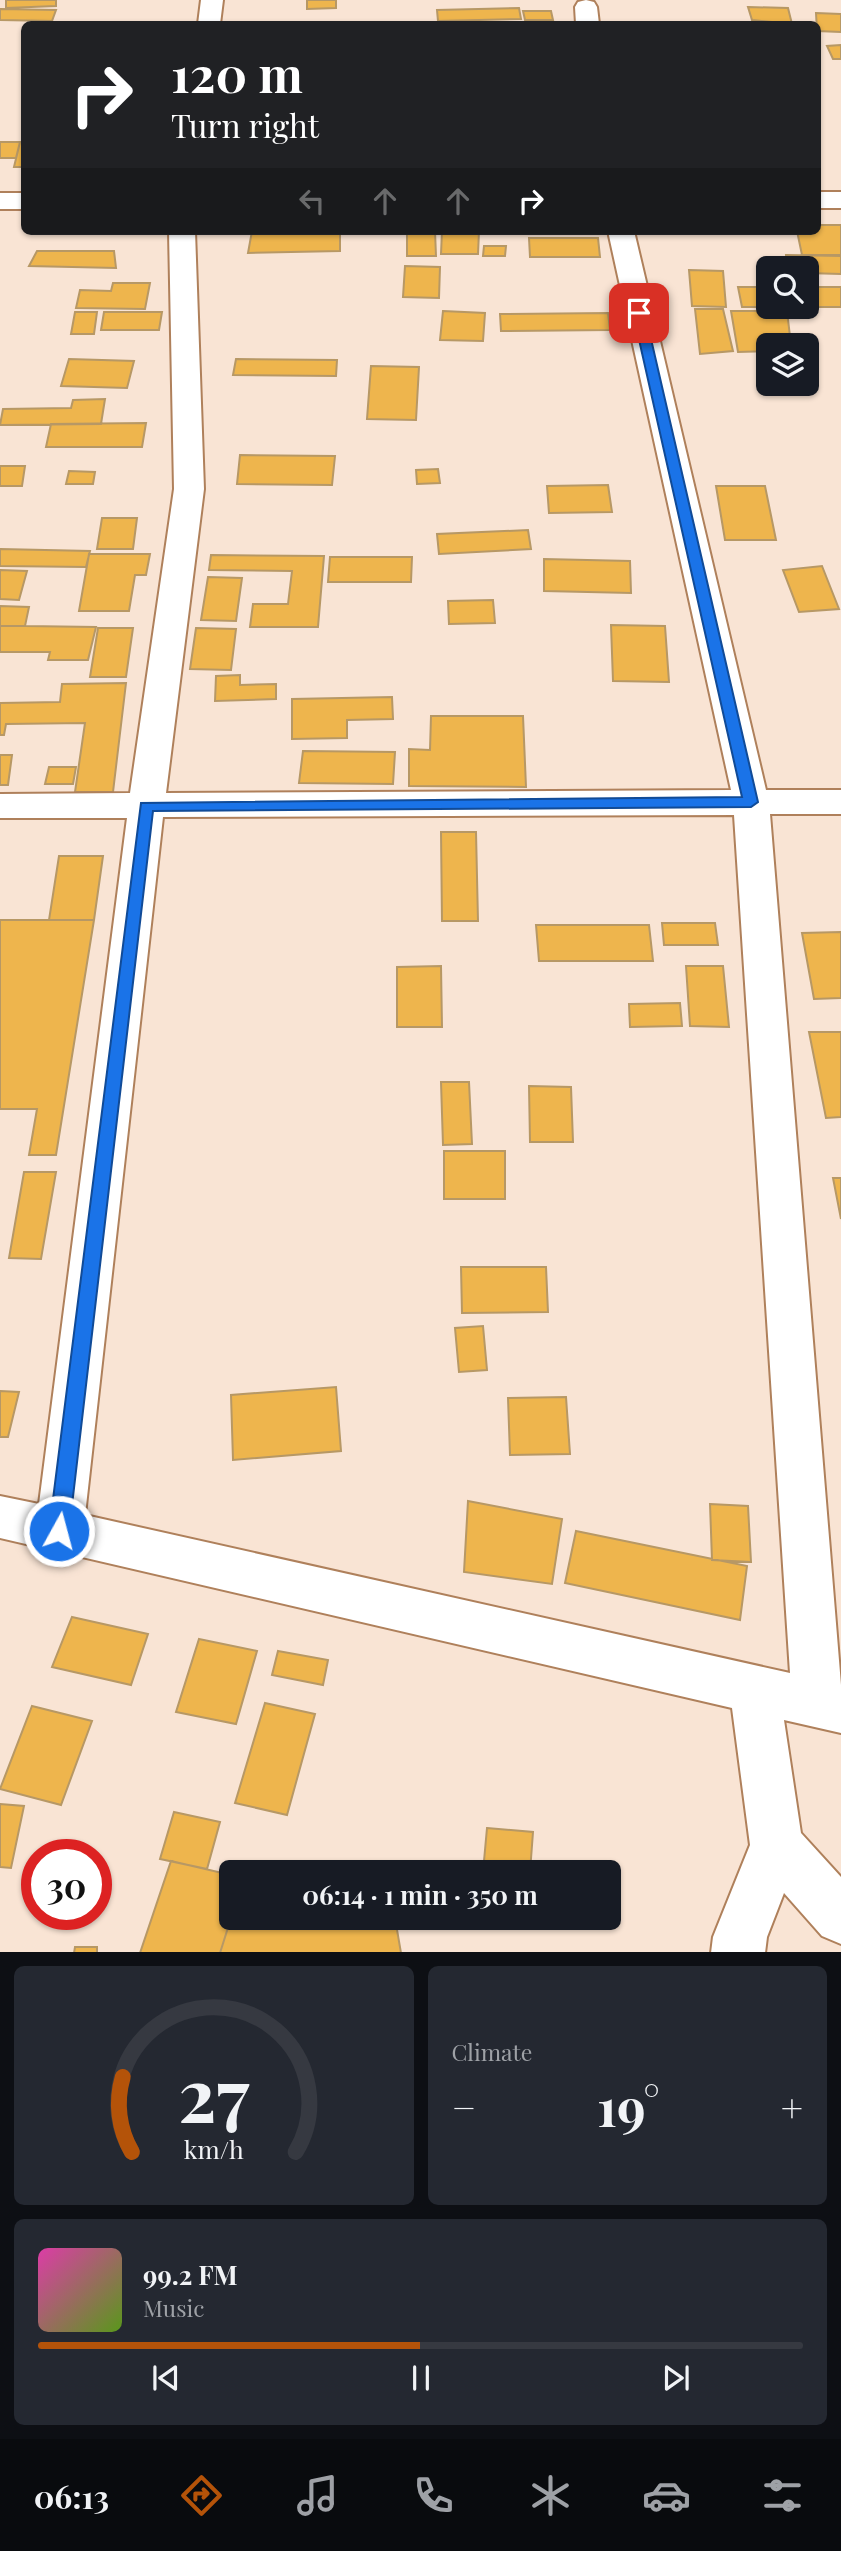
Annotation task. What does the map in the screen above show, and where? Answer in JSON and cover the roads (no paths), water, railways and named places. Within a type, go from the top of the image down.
[{"type":"street","points":[[209,21],[212,0]]},
{"type":"street","points":[[821,200],[841,200]]},
{"type":"street","points":[[0,201],[21,201]]},
{"type":"street","points":[[59,1531],[146,806],[189,489],[182,235]]},
{"type":"street","points":[[0,1517],[829,1707],[751,802],[622,235]]},
{"type":"street","points":[[0,806],[841,802]]},
{"type":"street","points":[[738,1952],[740,1937],[776,1845],[755,1691]]},
{"type":"street","points":[[776,1845],[841,1917]]}]
